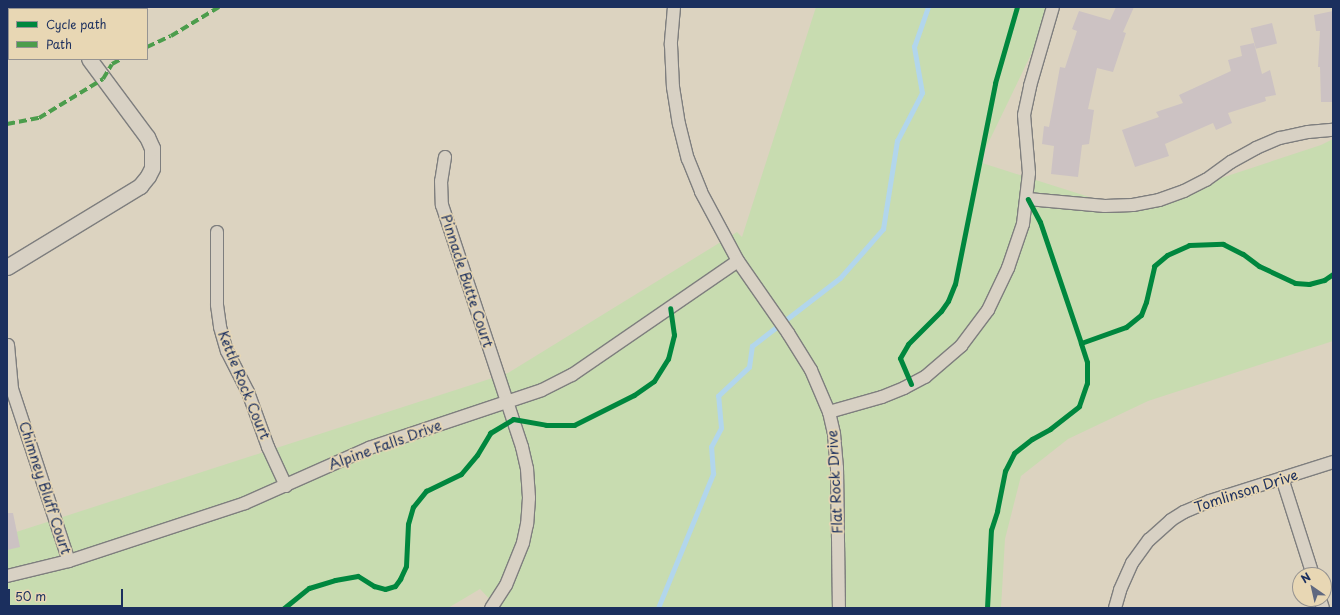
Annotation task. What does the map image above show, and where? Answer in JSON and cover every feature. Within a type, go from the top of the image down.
[{"type":"street","name":"Flat Rock Drive","points":[[674,7],[671,45],[673,88],[679,124],[688,159],[701,192],[738,261],[766,300],[811,370],[829,412],[834,434],[837,468],[839,608]]},
{"type":"street","points":[[829,412],[882,397],[904,388],[925,376],[962,346],[988,310],[1008,268],[1023,224],[1028,199],[1029,173],[1024,115],[1030,86],[1054,7]]},
{"type":"street","points":[[7,267],[140,186],[152,168],[153,155],[147,137],[90,60]]},
{"type":"street","points":[[1028,199],[1105,206],[1132,206],[1159,200],[1184,191],[1206,180],[1231,162],[1256,148],[1287,137],[1308,132],[1333,130]]},
{"type":"street","name":"Pinnacle Butte Court","points":[[445,157],[442,181],[442,205],[522,447],[529,498],[527,524],[514,567],[506,585],[491,608]]},
{"type":"street","name":"Kettle Rock Court","points":[[216,232],[217,305],[220,327],[227,350],[248,392],[268,447],[286,486]]},
{"type":"street","name":"Alpine Falls Drive","points":[[7,576],[69,561],[245,503],[369,448],[542,390],[572,375],[738,261]]},
{"type":"street","name":"Chimney Bluff Court","points":[[8,345],[12,389],[69,561]]},
{"type":"street","name":"Tomlinson Drive","points":[[1115,608],[1120,590],[1132,563],[1149,540],[1165,525],[1196,506],[1333,462]]},
{"type":"street","points":[[1282,478],[1310,567]]},
{"type":"green space","points":[[816,7],[1054,7],[979,162],[1127,209],[1321,145],[1333,139],[1333,341],[1148,401],[1068,439],[1021,476],[1005,539],[1001,608],[498,608],[480,589],[448,608],[7,608],[7,535],[508,373],[737,232],[742,237]]},
{"type":"building","points":[[1116,7],[1134,7],[1123,32],[1126,33],[1113,72],[1097,68],[1088,109],[1094,110],[1089,144],[1082,145],[1078,177],[1051,174],[1054,146],[1042,144],[1044,126],[1049,127],[1060,67],[1065,68],[1077,31],[1072,29],[1079,11],[1110,20]]},
{"type":"building","points":[[1333,11],[1333,102],[1321,102],[1320,67],[1318,67],[1320,31],[1316,31],[1314,15]]},
{"type":"building","points":[[1272,23],[1277,43],[1256,49],[1251,28]]},
{"type":"building","points":[[1254,43],[1262,74],[1270,70],[1276,95],[1265,97],[1266,101],[1228,113],[1232,123],[1216,130],[1213,123],[1165,144],[1169,156],[1135,167],[1122,130],[1159,117],[1156,112],[1183,103],[1179,95],[1231,71],[1228,60],[1242,56],[1240,46]]},
{"type":"building","points":[[7,513],[13,513],[20,547],[7,550]]},
{"type":"waterway","points":[[658,608],[713,474],[711,447],[721,428],[718,396],[749,367],[752,346],[840,278],[883,229],[897,141],[922,93],[914,47],[928,7]]},
{"type":"marked path","points":[[148,47],[171,36],[219,7]]},
{"type":"marked path","points":[[7,124],[39,118],[103,79],[112,64],[119,60]]},
{"type":"cycle path","points":[[911,384],[900,358],[908,344],[941,311],[948,301],[955,284],[995,83],[1017,7]]},
{"type":"cycle path","points":[[987,608],[991,530],[997,511],[1005,471],[1014,453],[1032,439],[1050,429],[1079,406],[1087,383],[1087,362],[1081,343],[1040,222],[1028,199]]},
{"type":"cycle path","points":[[1081,343],[1126,327],[1141,315],[1146,302],[1154,266],[1167,255],[1189,245],[1223,244],[1243,254],[1259,266],[1295,283],[1309,284],[1324,280],[1333,274]]},
{"type":"cycle path","points":[[284,608],[309,588],[335,580],[358,576],[374,586],[385,589],[395,586],[406,566],[408,524],[413,507],[426,491],[461,474],[477,455],[490,433],[513,419],[546,425],[574,425],[634,395],[654,381],[668,359],[674,335],[670,308]]}]
